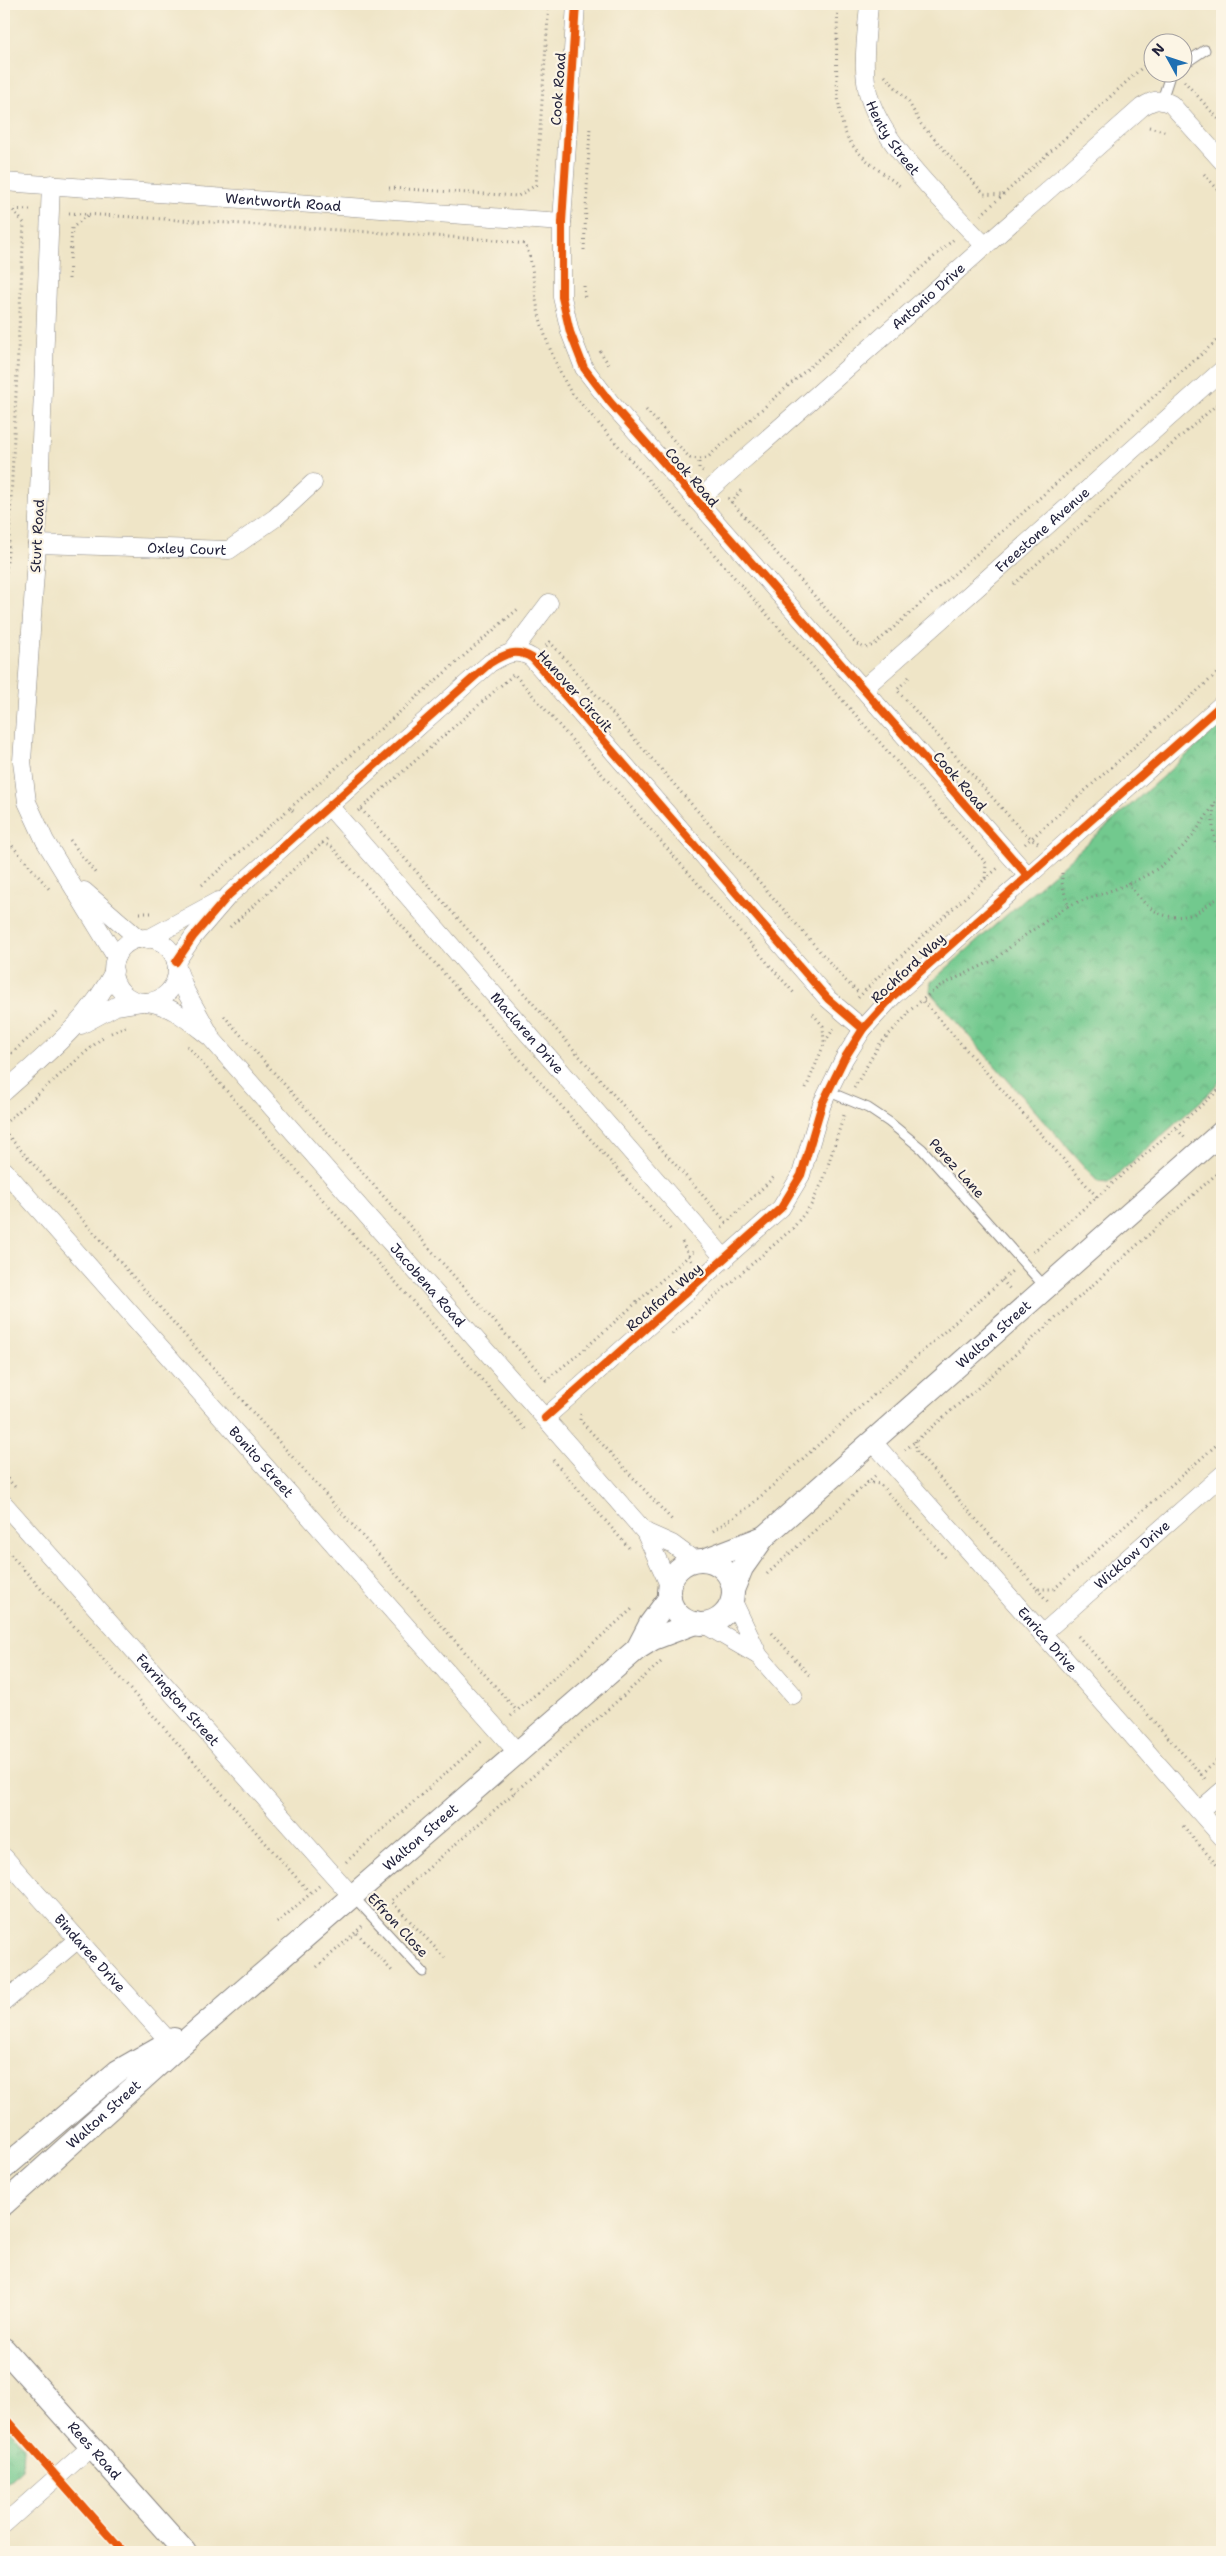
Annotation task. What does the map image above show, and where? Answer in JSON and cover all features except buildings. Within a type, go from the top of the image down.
[{"type":"street","name":"Cook Road","points":[[576,4],[562,222],[562,297],[570,332],[584,368],[610,402],[1028,876]]},
{"type":"street","name":"Henty Street","points":[[869,4],[866,49],[867,88],[875,113],[890,141],[985,246]]},
{"type":"street","points":[[1162,100],[1177,110],[1222,161]]},
{"type":"street","name":"Antonio Drive","points":[[697,501],[1142,107],[1152,101],[1162,100]]},
{"type":"street","name":"Wentworth Road","points":[[4,182],[562,222]]},
{"type":"street","name":"Sturt Road","points":[[51,184],[37,544],[22,761],[27,802],[45,841],[68,877],[115,964]]},
{"type":"street","name":"Freestone Avenue","points":[[863,689],[1222,370]]},
{"type":"street","name":"Oxley Court","points":[[37,544],[228,550],[275,518],[313,482]]},
{"type":"street","points":[[74,1029],[116,1006],[158,999],[166,994],[172,986],[176,965],[193,937],[229,895],[490,663],[512,652],[549,603]]},
{"type":"street","name":"Hanover Circuit","points":[[512,652],[524,653],[532,658],[828,999],[863,1029]]},
{"type":"street","name":"Rochford Way","points":[[544,1418],[769,1220],[792,1192],[801,1175],[827,1091],[863,1029],[893,996],[1049,855],[1222,704]]},
{"type":"street","name":"Maclaren Drive","points":[[330,807],[725,1260]]},
{"type":"street","name":"Sturt Road","points":[[68,877],[124,927],[143,939]]},
{"type":"street","points":[[4,1092],[74,1029],[101,994],[122,948],[229,895]]},
{"type":"street","points":[[143,939],[165,945],[171,951],[176,965]]},
{"type":"street","points":[[115,964],[116,984],[130,998],[143,1002]]},
{"type":"street","name":"Jacobena Road","points":[[176,965],[186,992],[211,1038]]},
{"type":"street","name":"Jacobena Road","points":[[143,1002],[161,1004],[175,1010],[211,1038],[645,1532],[670,1592]]},
{"type":"street","name":"Walton Street","points":[[733,1594],[742,1568],[764,1537],[1024,1305],[1046,1288],[1222,1132]]},
{"type":"street","name":"Bonito Street","points":[[4,1170],[518,1753]]},
{"type":"street","name":"Enrica Drive","points":[[872,1441],[1222,1838]]},
{"type":"street","name":"Wicklow Drive","points":[[1042,1634],[1222,1475]]},
{"type":"street","name":"Farrington Street","points":[[4,1504],[352,1896]]},
{"type":"street","name":"Jacobena Road","points":[[645,1532],[672,1544],[699,1560]]},
{"type":"street","name":"Walton Street","points":[[699,1560],[764,1537]]},
{"type":"street","points":[[759,1656],[700,1623],[678,1614],[670,1592],[678,1570],[699,1560],[721,1567],[731,1581],[733,1594],[759,1656],[793,1695]]},
{"type":"street","name":"Walton Street","points":[[636,1649],[670,1592]]},
{"type":"street","points":[[700,1623],[722,1616],[733,1594]]},
{"type":"street","name":"Walton Street","points":[[4,2168],[118,2071],[173,2045],[204,2025],[636,1649],[653,1639],[700,1623]]},
{"type":"street","points":[[1199,1811],[1220,1793]]},
{"type":"street","name":"Bindaree Drive","points":[[4,1857],[173,2045]]},
{"type":"street","points":[[4,2002],[77,1940]]},
{"type":"street","name":"Walton Street","points":[[4,2204],[173,2045]]},
{"type":"street","name":"Rees Road","points":[[4,2349],[185,2552]]},
{"type":"street","points":[[4,2524],[91,2447]]},
{"type":"lane","points":[[1194,58],[1206,50]]},
{"type":"lane","points":[[1162,100],[1171,82]]},
{"type":"lane","name":"Perez Lane","points":[[827,1091],[850,1100],[889,1122],[922,1149],[1046,1288]]},
{"type":"lane","name":"Effron Close","points":[[352,1896],[423,1972]]},
{"type":"path","points":[[380,187],[518,196],[536,185],[549,4]]},
{"type":"path","points":[[644,407],[690,458],[699,460],[707,458],[968,228],[1001,195],[1144,66]]},
{"type":"path","points":[[881,71],[908,101],[921,124],[984,194],[1001,195]]},
{"type":"path","points":[[1182,82],[1222,123]]},
{"type":"path","points":[[584,254],[590,120]]},
{"type":"path","points":[[1141,134],[1148,127],[1166,130],[1172,138]]},
{"type":"path","points":[[1204,173],[1222,194]]},
{"type":"path","points":[[4,208],[496,240],[525,244],[530,256],[537,304],[545,335],[554,360],[570,391],[986,863],[985,879],[860,994],[824,1042],[805,1091]]},
{"type":"path","points":[[4,592],[9,542],[24,223],[11,209]]},
{"type":"path","points":[[69,288],[72,228],[89,214]]},
{"type":"path","points":[[583,282],[585,308]]},
{"type":"path","points":[[699,460],[699,468],[856,644],[864,648],[874,645],[1222,336]]},
{"type":"path","points":[[599,348],[612,371]]},
{"type":"path","points":[[1008,589],[1222,400]]},
{"type":"path","points":[[732,503],[742,489]]},
{"type":"path","points":[[201,887],[505,620]]},
{"type":"path","points":[[228,929],[322,843],[550,642],[860,994]]},
{"type":"path","points":[[915,671],[897,690],[1023,832],[1033,837],[1222,669]]},
{"type":"path","points":[[514,674],[798,998]]},
{"type":"path","points":[[1214,676],[1218,681]]},
{"type":"path","points":[[1068,906],[1128,882],[1166,862],[1199,827],[1222,790]]},
{"type":"path","points":[[1214,805],[1212,823],[1216,845],[1222,857]]},
{"type":"path","points":[[290,808],[322,843],[332,847],[610,1163],[684,1244],[688,1256]]},
{"type":"path","points":[[361,809],[728,1223]]},
{"type":"path","points":[[4,828],[8,842],[54,894]]},
{"type":"path","points":[[67,835],[102,882]]},
{"type":"path","points":[[1128,882],[1145,906],[1157,913],[1173,917],[1193,914],[1222,897]]},
{"type":"path","points":[[124,927],[140,914],[134,911]]},
{"type":"path","points":[[220,1012],[546,1380],[728,1223],[776,1175]]},
{"type":"path","points":[[811,1012],[823,1026],[824,1042]]},
{"type":"path","points":[[669,1337],[793,1228],[811,1205],[823,1181],[856,1085],[879,1045],[909,1013]]},
{"type":"path","points":[[4,1124],[104,1037],[137,1022]]},
{"type":"path","points":[[180,1038],[532,1436]]},
{"type":"path","points":[[1097,1197],[1222,1087]]},
{"type":"path","points":[[4,1131],[517,1711]]},
{"type":"path","points":[[762,1579],[866,1482],[980,1386],[1222,1169]]},
{"type":"path","points":[[588,1408],[581,1414],[580,1420],[660,1510],[674,1522]]},
{"type":"path","points":[[915,1441],[917,1452],[1036,1589],[1054,1589],[1222,1440]]},
{"type":"path","points":[[551,1458],[632,1552]]},
{"type":"path","points":[[4,1547],[310,1894]]},
{"type":"path","points":[[277,1924],[636,1604]]},
{"type":"path","points":[[769,1628],[811,1677]]},
{"type":"path","points":[[1078,1636],[1201,1775],[1220,1793]]},
{"type":"path","points":[[445,1958],[391,1901],[667,1659]]},
{"type":"path","points":[[475,1748],[514,1792]]},
{"type":"path","points":[[1201,1775],[1222,1756]]},
{"type":"path","points":[[316,1967],[356,1932]]},
{"type":"green space","points":[[1222,724],[1222,1079],[1201,1101],[1108,1183],[1098,1182],[930,992],[931,982]]},
{"type":"green space","points":[[4,2423],[23,2446],[22,2469],[4,2485]]},
{"type":"cycle path","points":[[576,4],[562,222],[562,297],[570,332],[584,368],[610,402],[1028,876]]},
{"type":"cycle path","points":[[176,962],[193,937],[229,895],[490,663],[511,653],[521,653],[532,658],[828,999],[863,1029]]},
{"type":"cycle path","points":[[545,1418],[781,1208],[801,1175],[822,1104],[844,1059],[863,1029],[893,996],[1222,704]]},
{"type":"cycle path","points":[[4,2417],[123,2552]]}]
